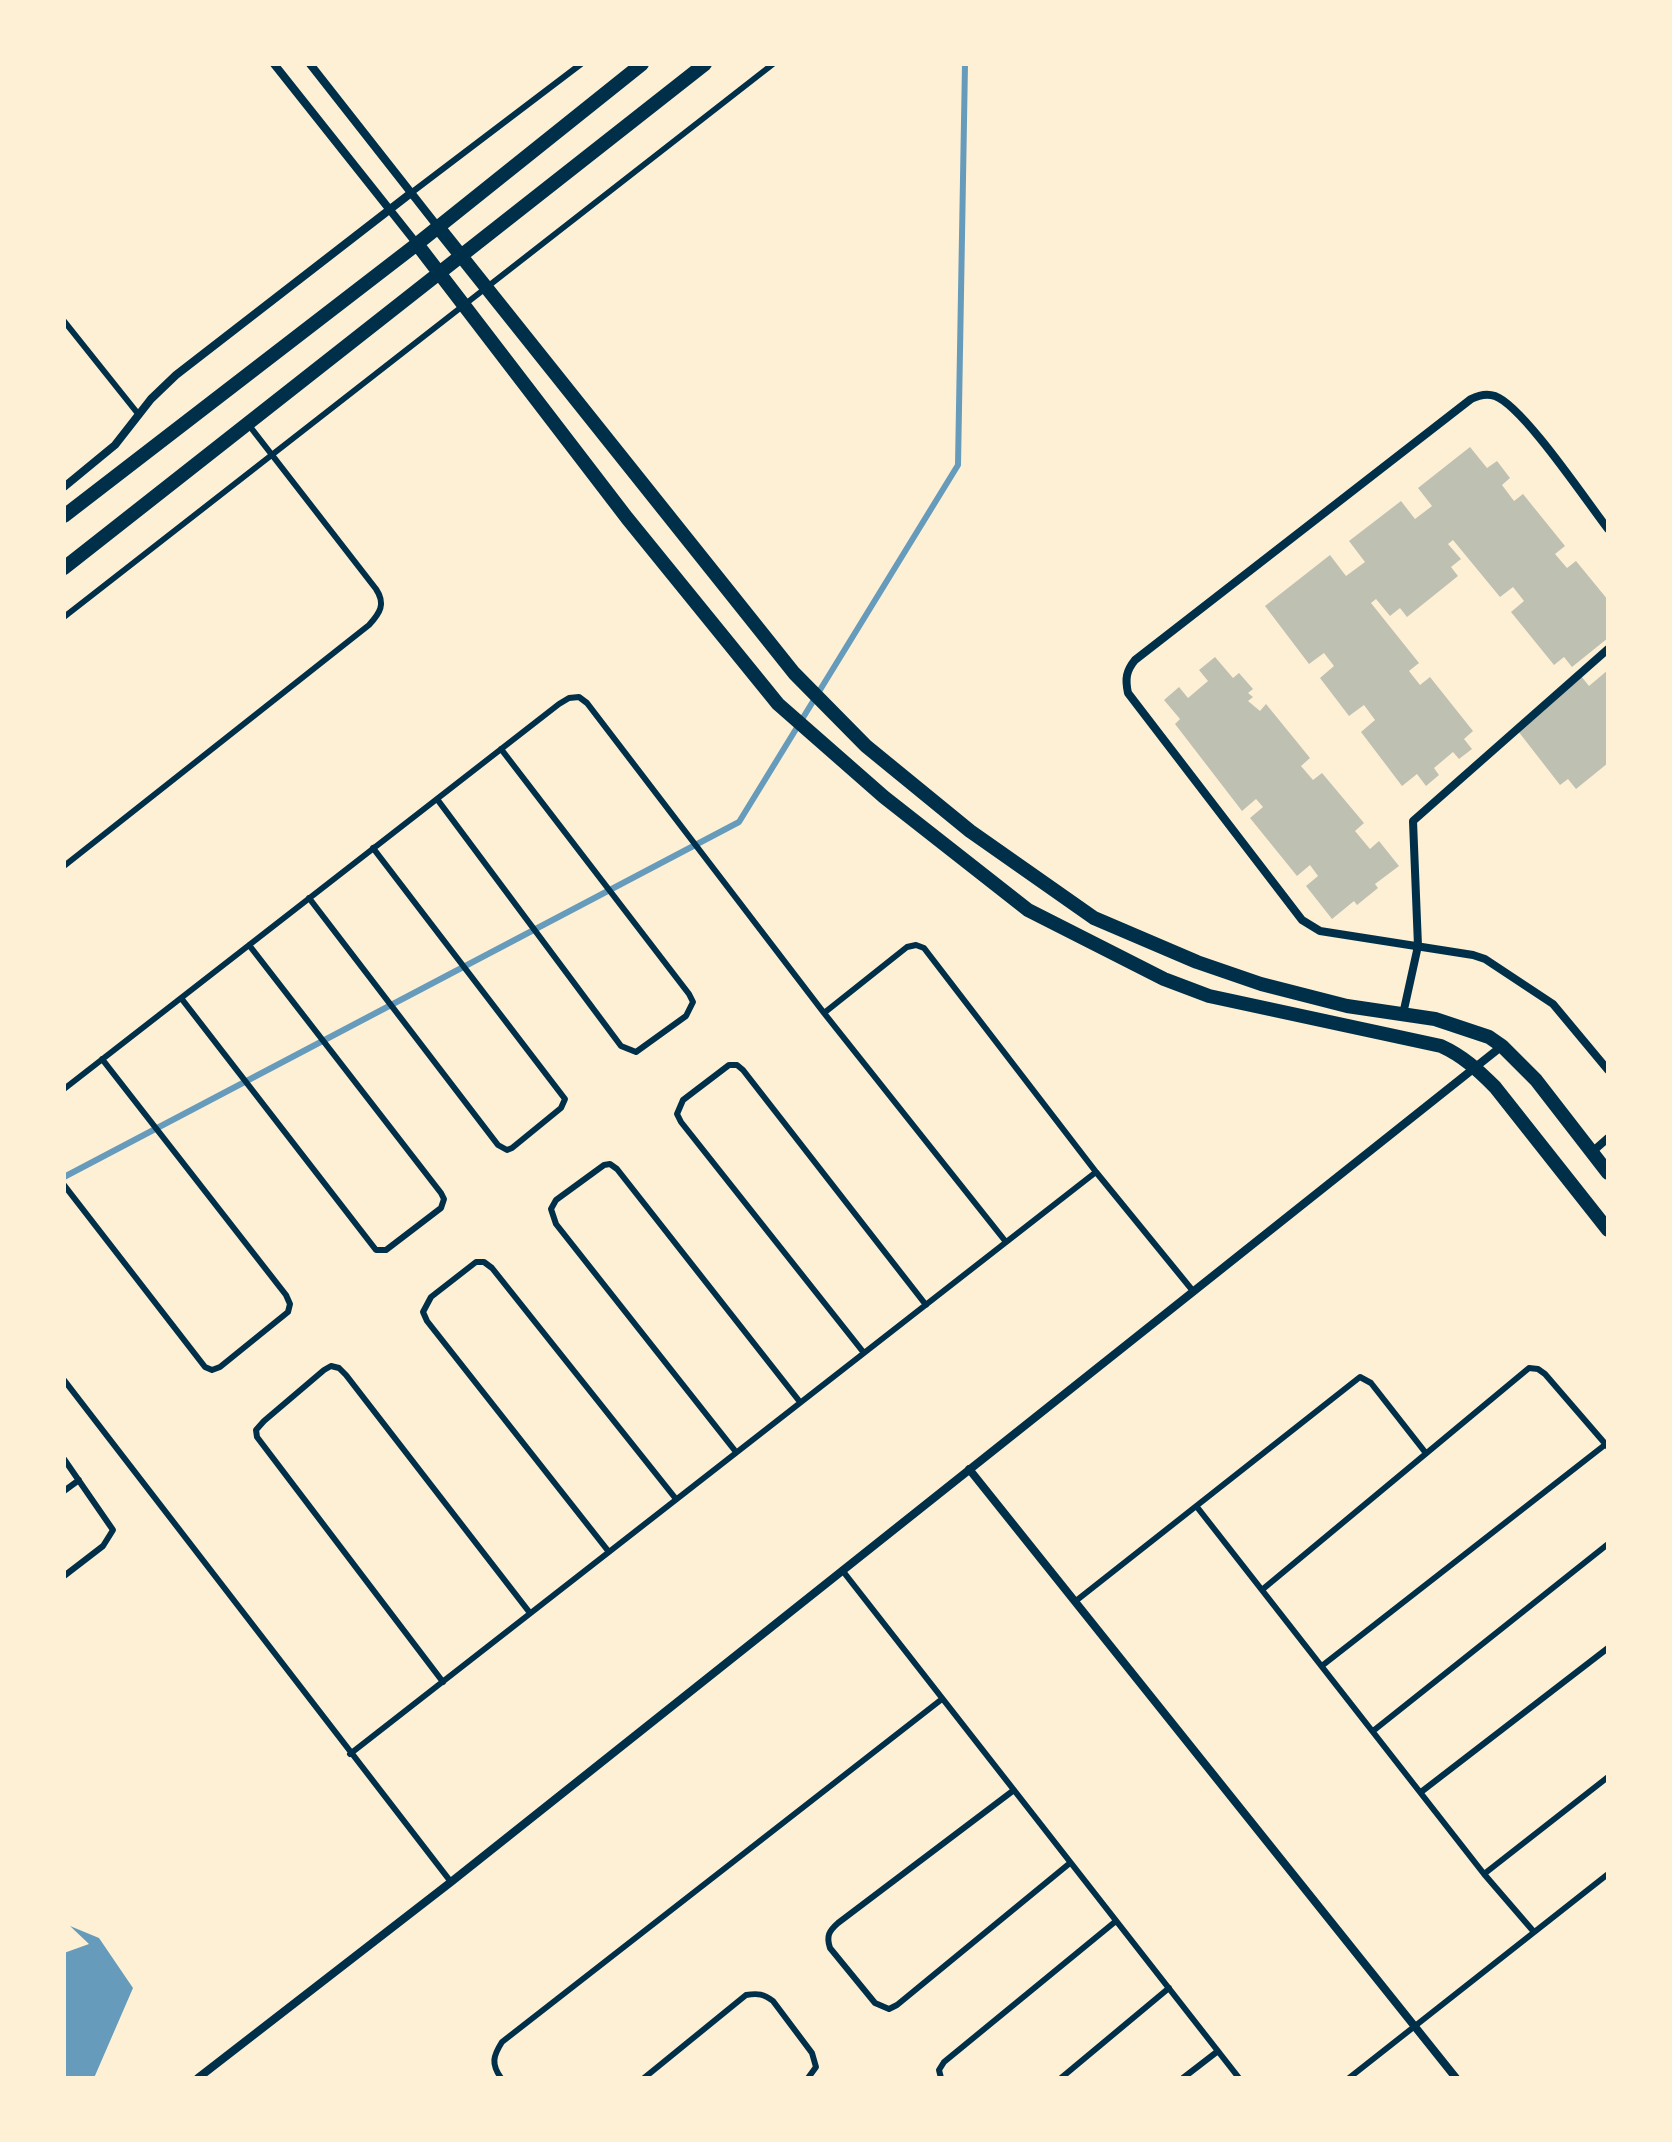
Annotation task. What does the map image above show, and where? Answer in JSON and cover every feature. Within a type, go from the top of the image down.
[{"type":"street","points":[[274,64],[417,244],[627,518],[778,704],[884,797],[1041,919],[1177,985],[1209,996],[1441,1046],[1475,1066],[1608,1230]]},
{"type":"street","points":[[310,64],[484,288],[779,656],[866,746],[970,831],[1094,918],[1197,962],[1261,984],[1347,1006],[1446,1021],[1475,1031],[1502,1046],[1536,1080],[1608,1173]]},
{"type":"street","points":[[64,516],[417,244],[642,64]]},
{"type":"street","points":[[64,568],[705,64]]},
{"type":"street","points":[[64,487],[106,455],[151,399],[176,375],[411,193]]},
{"type":"street","points":[[1608,529],[1534,431],[1504,401],[1483,394],[1471,399],[1135,660],[1125,680],[1128,693],[1302,920],[1320,931],[1473,955],[1495,964],[1553,1004],[1608,1070]]},
{"type":"street","points":[[1403,1014],[1418,946],[1413,821],[1608,649]]},
{"type":"street","points":[[198,2078],[451,1882],[1502,1046]]},
{"type":"street","points":[[1592,1152],[1608,1138]]},
{"type":"street","points":[[969,1469],[1077,1600],[1456,2078]]},
{"type":"lane","points":[[411,193],[581,64]]},
{"type":"lane","points":[[64,617],[773,64]]},
{"type":"lane","points":[[64,321],[139,415]]},
{"type":"lane","points":[[64,866],[377,616],[382,598],[248,424]]},
{"type":"lane","points":[[64,1089],[501,749],[569,698],[579,697],[587,703],[824,1013],[1006,1242]]},
{"type":"lane","points":[[437,799],[621,1046],[636,1052],[643,1049],[686,1016],[693,1002],[689,994],[501,749]]},
{"type":"lane","points":[[309,898],[498,1145],[507,1150],[512,1148],[561,1108],[565,1099],[373,848]]},
{"type":"lane","points":[[181,998],[376,1250],[386,1250],[441,1208],[444,1199],[441,1193],[249,945]]},
{"type":"lane","points":[[824,1013],[907,947],[916,945],[924,948],[1096,1172],[1193,1291]]},
{"type":"lane","points":[[64,1185],[205,1367],[212,1370],[220,1367],[288,1312],[290,1304],[286,1295],[102,1059]]},
{"type":"lane","points":[[864,1353],[681,1122],[677,1114],[683,1100],[729,1065],[737,1065],[743,1070],[926,1305]]},
{"type":"lane","points":[[736,1452],[556,1224],[551,1209],[556,1200],[604,1165],[610,1164],[617,1169],[800,1402]]},
{"type":"lane","points":[[350,1754],[1096,1172]]},
{"type":"lane","points":[[609,1552],[427,1321],[423,1312],[431,1297],[476,1262],[484,1262],[492,1268],[676,1499]]},
{"type":"lane","points":[[443,1682],[257,1437],[256,1430],[264,1421],[324,1370],[331,1366],[339,1368],[346,1375],[530,1613]]},
{"type":"lane","points":[[1263,1589],[1529,1368],[1545,1374],[1607,1446],[1323,1665]]},
{"type":"lane","points":[[1077,1600],[1360,1377],[1371,1383],[1425,1452]]},
{"type":"lane","points":[[64,1380],[451,1882]]},
{"type":"lane","points":[[64,1459],[113,1530],[103,1546],[64,1576]]},
{"type":"lane","points":[[64,1491],[79,1480]]},
{"type":"lane","points":[[1197,1507],[1484,1874],[1534,1932]]},
{"type":"lane","points":[[1373,1731],[1608,1544]]},
{"type":"lane","points":[[842,1570],[1239,2078]]},
{"type":"lane","points":[[1421,1792],[1608,1648]]},
{"type":"lane","points":[[501,2078],[493,2063],[494,2053],[502,2042],[942,1699]]},
{"type":"lane","points":[[1484,1874],[1608,1777]]},
{"type":"lane","points":[[1014,1790],[838,1923],[827,1938],[830,1948],[875,2003],[889,2009],[1070,1863]]},
{"type":"lane","points":[[1349,2078],[1608,1874]]},
{"type":"lane","points":[[941,2078],[939,2070],[944,2062],[1116,1921]]},
{"type":"lane","points":[[1061,2078],[1169,1988]]},
{"type":"lane","points":[[644,2078],[746,1995],[757,1993],[765,1994],[773,2001],[812,2053],[816,2067],[808,2078]]},
{"type":"lane","points":[[1183,2078],[1218,2051]]},
{"type":"water","points":[[70,1926],[99,1938],[133,1988],[94,2078],[64,2078],[64,1953],[89,1944]]},
{"type":"building","points":[[1470,447],[1487,468],[1497,461],[1510,478],[1502,485],[1514,501],[1523,494],[1565,546],[1555,554],[1567,568],[1576,561],[1608,600],[1608,638],[1572,667],[1564,657],[1554,665],[1511,612],[1524,601],[1513,587],[1500,597],[1453,540],[1448,544],[1461,559],[1451,567],[1458,576],[1407,617],[1400,608],[1390,616],[1376,599],[1371,603],[1419,663],[1409,671],[1420,685],[1430,677],[1473,731],[1464,739],[1472,749],[1459,759],[1453,752],[1434,768],[1439,775],[1426,786],[1417,774],[1402,786],[1361,732],[1375,720],[1364,705],[1349,716],[1320,678],[1334,666],[1324,653],[1309,664],[1265,606],[1330,555],[1346,576],[1365,562],[1349,541],[1401,501],[1415,519],[1432,506],[1418,488]]},
{"type":"building","points":[[1215,657],[1233,678],[1239,673],[1253,689],[1248,693],[1253,697],[1248,701],[1260,711],[1266,704],[1310,758],[1301,766],[1313,780],[1322,773],[1364,823],[1355,831],[1370,849],[1379,841],[1399,866],[1375,884],[1378,888],[1357,905],[1354,901],[1332,919],[1306,886],[1318,876],[1310,865],[1297,876],[1250,818],[1263,807],[1256,799],[1242,811],[1175,724],[1180,719],[1164,700],[1179,687],[1188,698],[1208,681],[1199,670]]},
{"type":"building","points":[[1608,670],[1608,763],[1576,789],[1568,779],[1560,785],[1518,731],[1581,676],[1589,686]]},
{"type":"waterway","points":[[64,1177],[739,822],[958,465],[965,64]]}]
